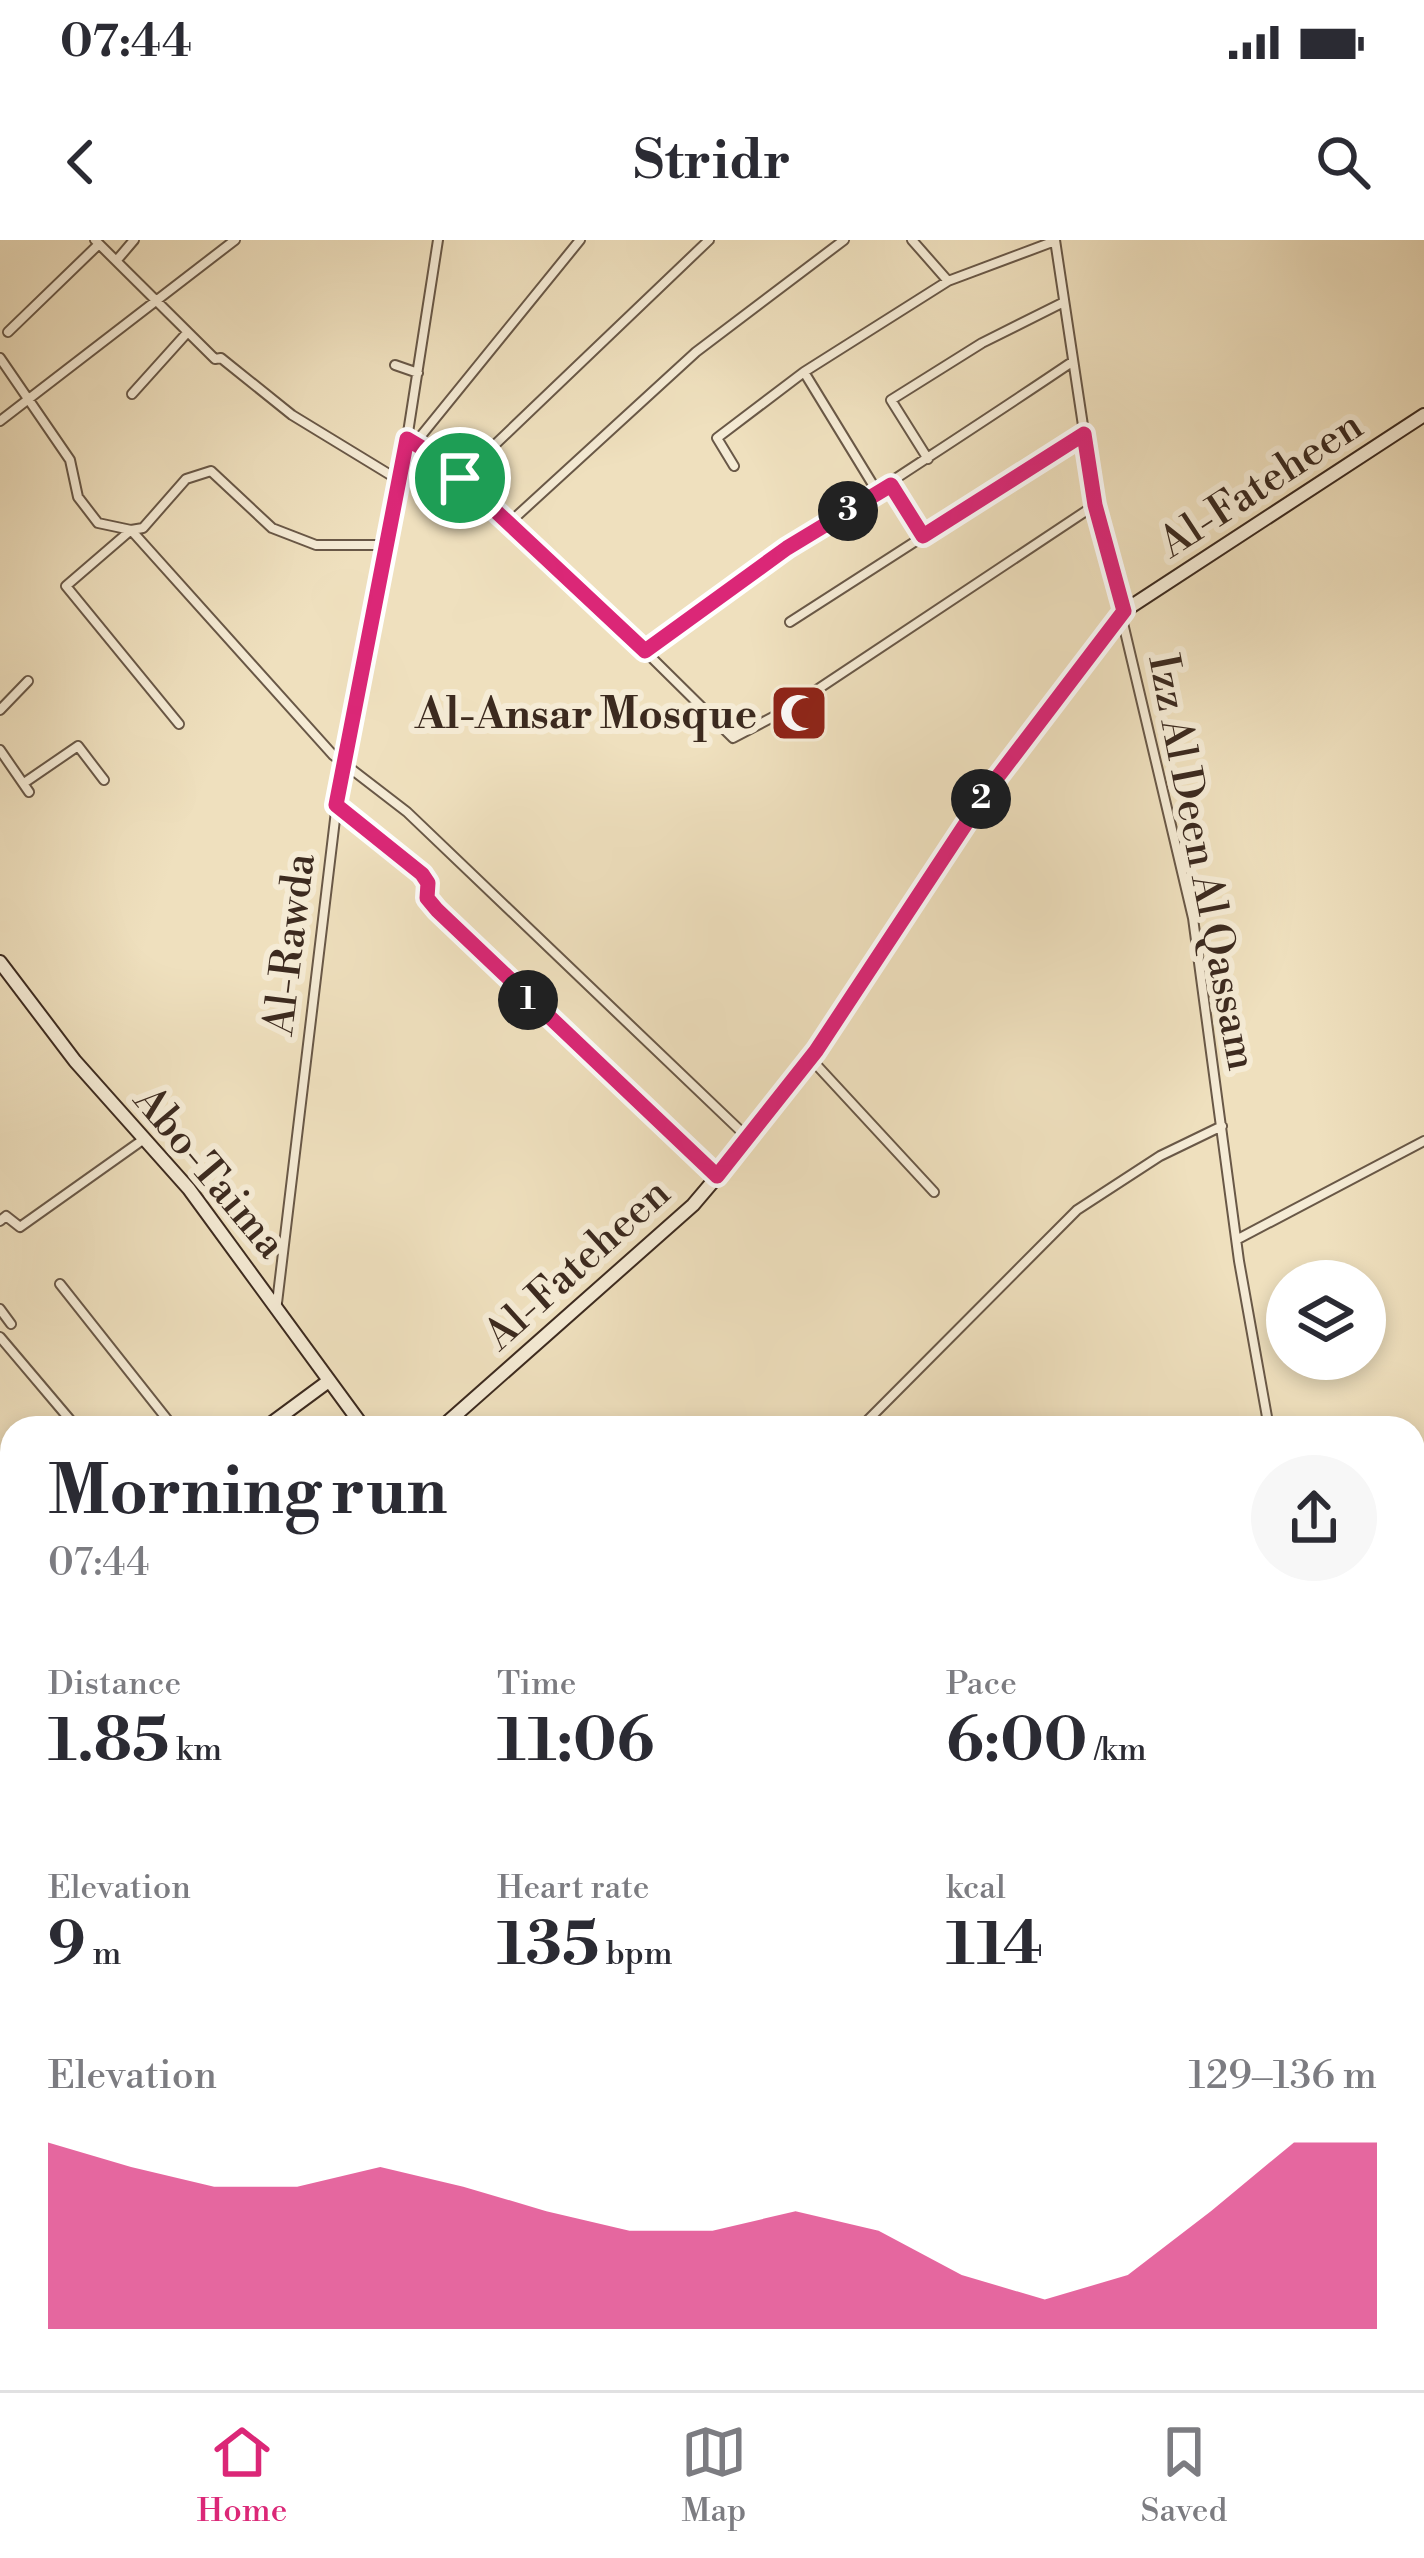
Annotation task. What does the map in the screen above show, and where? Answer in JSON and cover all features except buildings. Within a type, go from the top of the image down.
[{"type":"street","points":[[117,260],[134,240]]},
{"type":"street","points":[[0,422],[27,397],[157,305],[235,240]]},
{"type":"street","name":"Al-Rawda","points":[[277,1304],[336,805],[397,479],[411,440],[438,240]]},
{"type":"street","points":[[580,240],[411,440],[460,478],[733,738],[788,709],[1095,505]]},
{"type":"street","points":[[688,240],[699,250]]},
{"type":"street","points":[[460,478],[709,240]]},
{"type":"street","points":[[508,524],[696,352],[844,240]]},
{"type":"street","points":[[912,240],[948,280]]},
{"type":"street","points":[[734,466],[717,438],[804,372],[948,280],[1055,240]]},
{"type":"street","name":"Izz Al Deen Al Qassam","points":[[1055,240],[1069,364],[1095,505],[1124,611],[1193,918],[1267,1416]]},
{"type":"street","points":[[8,332],[97,242],[186,334],[292,415],[397,479]]},
{"type":"street","points":[[928,459],[891,400],[982,343],[1062,303]]},
{"type":"street","points":[[132,394],[186,334]]},
{"type":"street","points":[[0,358],[70,460],[78,497],[98,523],[143,528],[187,479],[212,471],[272,528],[316,545],[385,545]]},
{"type":"street","points":[[395,364],[418,373]]},
{"type":"street","points":[[645,651],[787,548],[891,485],[1069,364]]},
{"type":"street","points":[[804,372],[878,493]]},
{"type":"street","name":"Al-Fateheen","points":[[455,1416],[693,1205],[749,1139],[810,1058],[990,787],[1124,611],[1424,415]]},
{"type":"street","points":[[790,622],[1084,434]]},
{"type":"street","points":[[891,485],[923,536]]},
{"type":"street","points":[[131,530],[65,586],[179,724]]},
{"type":"street","points":[[131,530],[343,761],[407,812],[749,1139]]},
{"type":"street","points":[[0,710],[28,681]]},
{"type":"street","points":[[0,750],[27,788],[78,746],[104,780]]},
{"type":"street","points":[[336,805],[422,874],[428,883],[427,898],[437,910],[717,1176]]},
{"type":"street","name":"Abo-Taima","points":[[0,962],[277,1304],[326,1383],[354,1416]]},
{"type":"street","points":[[810,1058],[934,1192]]},
{"type":"street","points":[[872,1416],[1077,1210],[1160,1156],[1222,1126]]},
{"type":"street","points":[[0,1220],[6,1216],[20,1226],[144,1139]]},
{"type":"street","points":[[1238,1239],[1424,1141]]},
{"type":"street","points":[[60,1284],[164,1416]]},
{"type":"street","points":[[0,1309],[10,1324]]},
{"type":"street","points":[[0,1337],[67,1416]]},
{"type":"street","points":[[281,1416],[326,1383]]},
{"type":"place","name":"Al-Ansar Mosque","points":[[799,713]]},
{"type":"route","points":[[1084,434],[1095,505],[1124,611],[990,787],[816,1051],[717,1176],[437,910],[427,898],[428,883],[422,874],[336,805],[407,439],[439,458],[460,478],[645,651],[787,548],[891,485],[923,536],[1084,434]]}]
